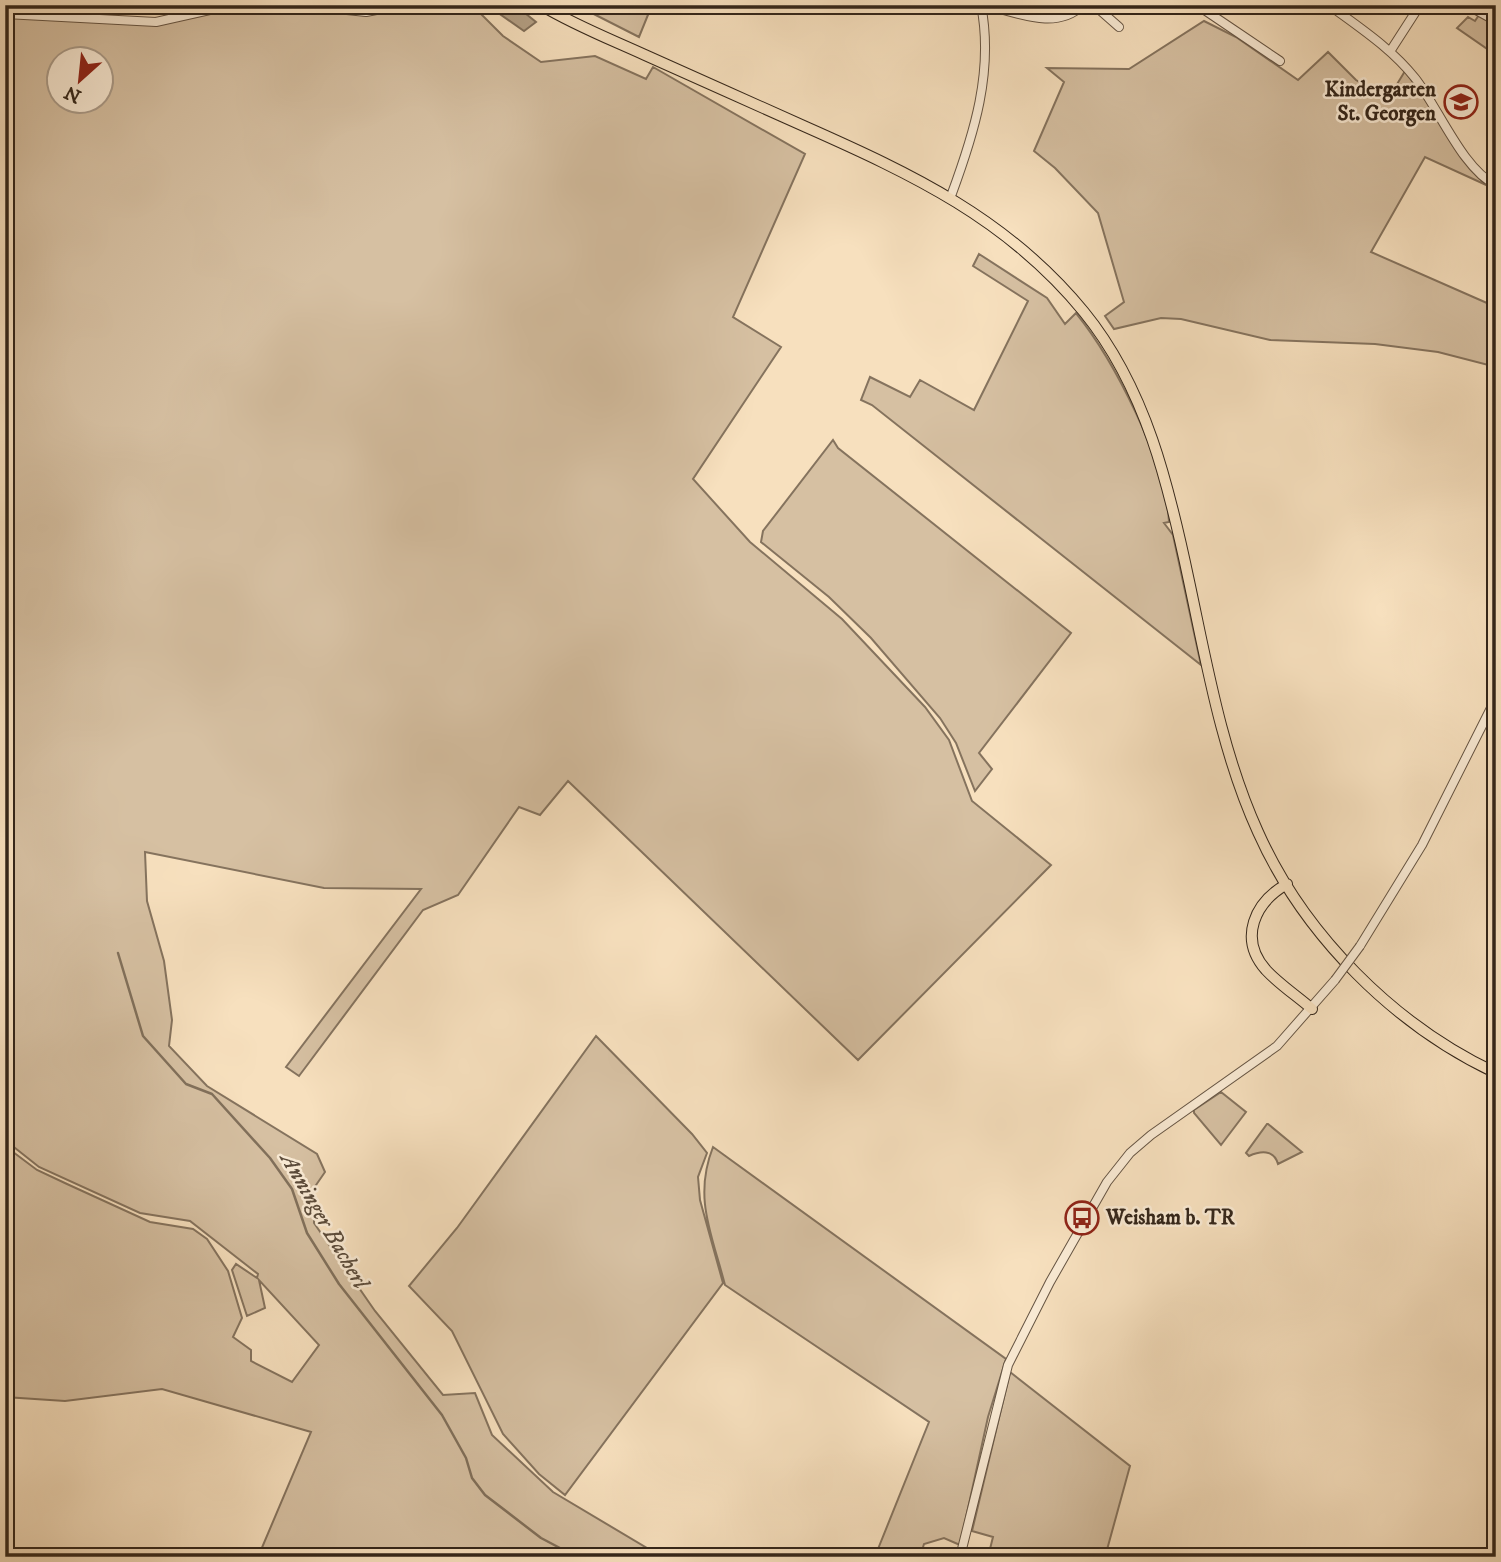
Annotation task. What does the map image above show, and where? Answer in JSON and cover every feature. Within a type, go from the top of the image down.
[{"type":"main road","points":[[541,5],[845,144],[950,196],[991,223],[1047,270],[1086,314],[1133,393],[1158,455],[1173,508],[1209,676],[1230,755],[1258,833],[1287,884],[1335,950],[1378,994],[1443,1043],[1496,1073]]},
{"type":"main road","points":[[1287,884],[1268,896],[1260,906],[1254,920],[1254,947],[1266,970],[1312,1009]]},
{"type":"street","points":[[5,13],[156,22],[232,5]]},
{"type":"street","points":[[299,5],[366,12],[402,5]]},
{"type":"street","points":[[950,196],[984,84],[987,49],[983,5],[1051,20],[1072,16],[1083,5]]},
{"type":"street","points":[[1094,5],[1119,27]]},
{"type":"street","points":[[1206,5],[1206,11],[1280,61]]},
{"type":"street","points":[[1329,5],[1391,50],[1417,80],[1478,173],[1496,185]]},
{"type":"street","points":[[1391,50],[1420,5]]},
{"type":"street","points":[[1467,5],[1496,21]]},
{"type":"street","points":[[960,1557],[972,1517],[995,1406],[1008,1365],[1049,1282],[1107,1182],[1138,1145],[1260,1059],[1292,1032],[1312,1009],[1360,946],[1417,853],[1496,698]]},
{"type":"shaded area","points":[[250,5],[305,5],[367,14],[387,13],[406,5],[472,5],[503,36],[541,62],[595,56],[646,79],[653,67],[805,154],[733,317],[781,347],[693,479],[750,542],[842,619],[925,707],[949,740],[972,801],[1051,865],[858,1060],[568,781],[540,815],[519,807],[458,895],[423,910],[299,1076],[286,1067],[421,889],[324,888],[145,852],[147,901],[164,961],[172,1020],[169,1046],[207,1086],[317,1154],[325,1172],[314,1188],[314,1223],[375,1311],[443,1395],[475,1393],[492,1435],[553,1492],[662,1557],[258,1557],[311,1432],[162,1389],[65,1401],[5,1397],[5,1146],[37,1170],[67,1184],[150,1222],[193,1229],[207,1239],[228,1271],[242,1318],[233,1337],[251,1350],[251,1361],[292,1382],[319,1345],[259,1280],[265,1308],[247,1316],[232,1270],[236,1264],[257,1278],[258,1274],[190,1221],[140,1213],[39,1167],[5,1140],[5,1075],[13,1054],[5,1044],[5,15],[157,24]]},
{"type":"shaded area","points":[[487,5],[515,5],[536,22],[524,31]]},
{"type":"shaded area","points":[[576,5],[652,5],[639,37]]},
{"type":"shaded area","points":[[1022,5],[1079,5],[1074,11],[1051,12]]},
{"type":"shaded area","points":[[1479,15],[1496,27],[1496,55],[1457,28],[1468,17],[1475,21]]},
{"type":"shaded area","points":[[1204,21],[1236,37],[1298,80],[1328,52],[1356,80],[1388,99],[1405,71],[1484,184],[1425,157],[1371,252],[1496,307],[1496,367],[1438,352],[1375,344],[1270,340],[1181,319],[1161,318],[1114,329],[1105,316],[1124,302],[1098,213],[1055,168],[1034,151],[1064,82],[1047,68],[1129,69]]},
{"type":"shaded area","points":[[979,254],[1047,298],[1065,324],[1076,313],[1121,384],[1136,412],[1159,470],[1169,522],[1164,523],[1173,535],[1201,665],[872,405],[861,400],[870,377],[910,397],[920,380],[974,410],[1028,301],[973,266]]},
{"type":"shaded area","points":[[833,440],[838,448],[1071,633],[979,753],[992,769],[975,791],[956,743],[940,718],[871,638],[829,597],[761,542],[763,531]]},
{"type":"shaded area","points":[[596,1036],[692,1134],[707,1153],[698,1177],[700,1200],[723,1283],[565,1495],[539,1474],[503,1434],[452,1331],[409,1286],[457,1228]]},
{"type":"shaded area","points":[[1221,1092],[1246,1112],[1221,1145],[1194,1110]]},
{"type":"shaded area","points":[[1267,1124],[1302,1152],[1278,1164],[1270,1154],[1262,1152],[1249,1156],[1246,1153]]},
{"type":"shaded area","points":[[713,1147],[1006,1359],[988,1417],[960,1545],[944,1538],[924,1544],[920,1557],[884,1557],[878,1549],[929,1422],[725,1285],[710,1232],[705,1200],[707,1165]]},
{"type":"shaded area","points":[[1010,1372],[1130,1466],[1105,1557],[988,1557],[993,1537],[972,1531]]},
{"type":"shaded area","points":[[5,1545],[40,1557],[5,1557]]},
{"type":"waterway","name":"Anninger Bacherl","points":[[118,953],[143,1036],[186,1084],[212,1094],[270,1158],[292,1189],[307,1233],[339,1284],[442,1415],[466,1458],[472,1478],[485,1495],[541,1538],[577,1557]]},
{"type":"place","name":"Kindergarten St. Georgen","points":[[1461,102]]},
{"type":"place","name":"Weisham b. TR","points":[[1082,1218]]}]
